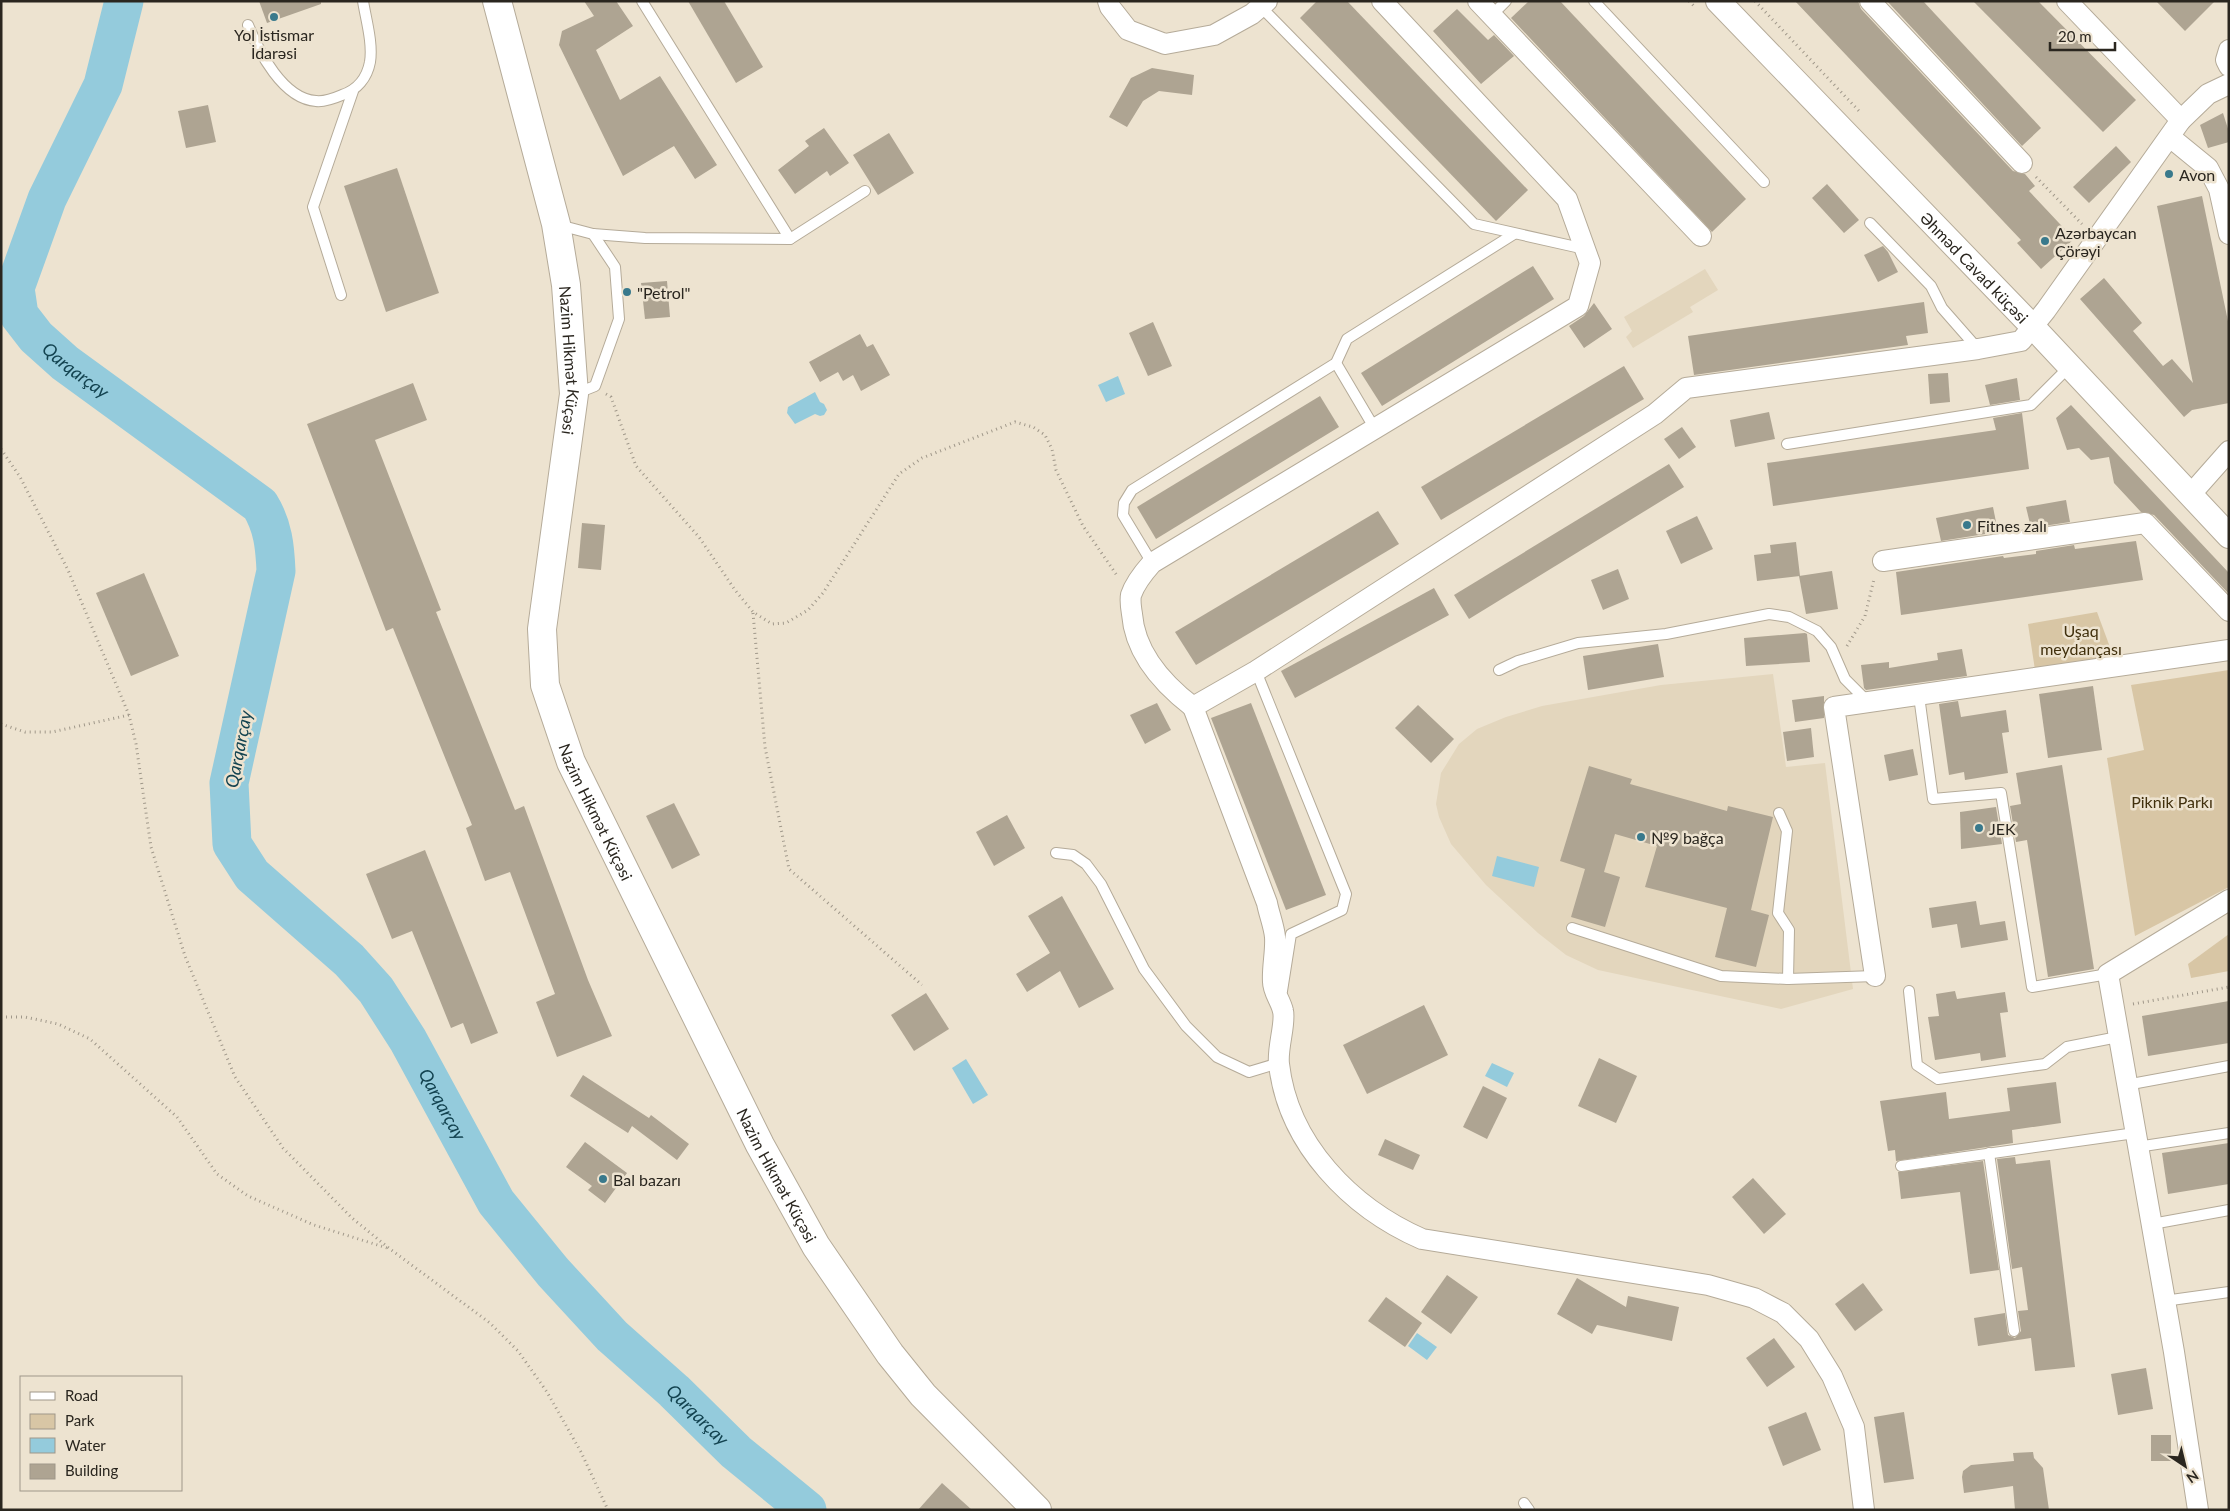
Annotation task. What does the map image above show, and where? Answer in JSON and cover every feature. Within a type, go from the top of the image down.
[{"type":"main road","name":"Nazim Hikmət Küçəsi","points":[[497,1],[556,224],[584,390],[542,629],[545,685],[571,762],[760,1145],[816,1246],[890,1354],[923,1395],[1037,1510]]},
{"type":"street","points":[[1108,1],[1110,7],[1128,30],[1165,44],[1214,35],[1264,4]]},
{"type":"street","points":[[1382,1],[1567,199],[1590,263],[1578,306],[1152,563],[1141,575],[1130,596],[1133,626],[1146,657],[1168,688],[1193,707],[1267,903],[1283,935],[1272,985],[1284,1012],[1279,1043],[1279,1063],[1284,1090],[1296,1120],[1332,1176],[1356,1200],[1397,1228],[1422,1239],[1708,1284],[1754,1298],[1783,1313],[1808,1339],[1832,1376],[1854,1427],[1864,1510]]},
{"type":"street","name":"Əhməd Cavad küçəsi","points":[[1718,1],[2033,327],[2229,536]]},
{"type":"street","points":[[1870,1],[2022,163]]},
{"type":"street","points":[[2067,1],[2181,120]]},
{"type":"street","points":[[1492,6],[1701,236]]},
{"type":"street","points":[[2229,50],[2226,60],[2229,66]]},
{"type":"street","points":[[1193,707],[1256,671],[1655,414],[1686,388],[1978,349],[2021,341],[2033,327],[2149,163],[2170,138],[2181,120],[2208,94],[2229,84]]},
{"type":"street","points":[[2170,138],[2208,168],[2219,189],[2229,234]]},
{"type":"street","points":[[2191,494],[2229,451]]},
{"type":"street","points":[[1883,561],[2144,523],[2229,611]]},
{"type":"street","points":[[1875,976],[1834,707],[2229,650]]},
{"type":"street","points":[[2198,1510],[2152,1224],[2108,974],[2229,900]]},
{"type":"lane","points":[[341,295],[313,207],[353,91],[366,75],[370,60],[363,1]]},
{"type":"lane","points":[[642,1],[790,239]]},
{"type":"lane","points":[[1594,1],[1764,182]]},
{"type":"lane","points":[[1264,4],[1474,224],[1584,249]]},
{"type":"lane","points":[[248,25],[261,56],[279,78],[306,99],[317,101],[353,91]]},
{"type":"lane","points":[[556,224],[593,234],[645,238],[790,239],[865,191]]},
{"type":"lane","points":[[1870,223],[1931,286],[1942,308],[1978,349]]},
{"type":"lane","points":[[584,390],[619,319],[615,267],[593,234]]},
{"type":"lane","points":[[1152,563],[1123,516],[1124,503],[1132,490],[1336,363],[1346,339],[1514,234]]},
{"type":"lane","points":[[1336,363],[1375,429]]},
{"type":"lane","points":[[1787,444],[2031,405],[2069,367]]},
{"type":"lane","points":[[1499,670],[1518,661],[1578,643],[1666,634],[1769,614],[1789,617],[1816,631],[1831,647],[1845,679],[1868,703]]},
{"type":"lane","points":[[1256,671],[1346,894],[1342,910],[1283,935]]},
{"type":"lane","points":[[1919,696],[1933,799],[2000,793],[2032,987],[2108,974]]},
{"type":"lane","points":[[1779,813],[1787,832],[1778,913],[1789,930],[1788,979]]},
{"type":"lane","points":[[1056,853],[1073,855],[1086,864],[1101,884],[1144,970],[1160,994],[1186,1026],[1217,1057],[1248,1072],[1279,1063]]},
{"type":"lane","points":[[1572,928],[1721,976],[1788,979],[1875,976]]},
{"type":"lane","points":[[1908,991],[1917,1065],[1938,1079],[2045,1064],[2067,1047],[2118,1037]]},
{"type":"lane","points":[[2126,1084],[2229,1066]]},
{"type":"lane","points":[[1900,1166],[1989,1153],[2229,1133]]},
{"type":"lane","points":[[1989,1153],[2014,1331]]},
{"type":"lane","points":[[2152,1224],[2229,1210]]},
{"type":"lane","points":[[2164,1301],[2229,1292]]},
{"type":"path","points":[[2022,163],[2088,230]]},
{"type":"path","points":[[584,390],[611,397],[636,466],[699,537],[735,590],[753,612],[772,624],[786,623],[808,610],[823,594],[899,474],[922,458],[1015,422],[1033,427],[1045,435],[1052,449],[1056,470],[1083,526],[1130,596]]},
{"type":"path","points":[[1,449],[20,477],[68,570],[129,714],[136,744],[151,847],[185,956],[235,1077],[283,1148],[352,1218],[390,1249],[490,1323],[518,1351],[547,1392],[581,1452],[608,1510]]},
{"type":"path","points":[[1837,664],[1865,616],[1874,576],[1883,561]]},
{"type":"path","points":[[753,612],[765,747],[789,869],[922,985]]},
{"type":"path","points":[[1,724],[25,732],[52,732],[129,714]]},
{"type":"path","points":[[2113,1008],[2229,987]]},
{"type":"path","points":[[1,1017],[25,1017],[58,1024],[90,1040],[177,1117],[217,1174],[248,1196],[314,1225],[390,1249]]},
{"type":"shaded area","points":[[1705,269],[1718,290],[1690,307],[1693,312],[1633,348],[1626,337],[1632,331],[1624,317]]},
{"type":"shaded area","name":"№9 bağça","points":[[1773,674],[1786,767],[1825,763],[1853,989],[1781,1009],[1598,970],[1566,955],[1538,933],[1486,885],[1451,844],[1439,817],[1436,804],[1441,773],[1459,744],[1477,729],[1506,717],[1542,706],[1661,685]]},
{"type":"green space","name":"Uşaq meydançası","points":[[2097,612],[2114,658],[2035,670],[2028,624]]},
{"type":"green space","name":"Piknik Parkı","points":[[2229,670],[2229,887],[2135,936],[2107,758],[2144,750],[2131,685]]},
{"type":"green space","points":[[2229,934],[2229,971],[2191,978],[2188,964]]},
{"type":"water","points":[[1118,376],[1125,394],[1106,402],[1098,385]]},
{"type":"water","points":[[815,392],[827,410],[824,415],[815,414],[795,424],[787,413],[788,407]]},
{"type":"water","points":[[1497,856],[1539,867],[1534,887],[1492,876]]},
{"type":"water","points":[[966,1059],[988,1095],[973,1104],[952,1068]]},
{"type":"water","points":[[1492,1063],[1514,1073],[1507,1087],[1485,1076]]},
{"type":"water","points":[[1417,1333],[1437,1347],[1427,1360],[1408,1346]]},
{"type":"building","name":"Yol İstismar İdarəsi","points":[[259,1],[321,1],[321,4],[267,23]]},
{"type":"building","points":[[584,1],[616,1],[633,26],[596,50],[620,100],[660,76],[717,165],[695,179],[674,146],[623,176],[559,45],[562,31],[594,16]]},
{"type":"building","points":[[688,1],[724,1],[763,67],[736,83]]},
{"type":"building","points":[[1317,1],[1347,1],[1528,190],[1496,221],[1300,18]]},
{"type":"building","points":[[1529,1],[1560,1],[1746,199],[1712,232],[1511,18]]},
{"type":"building","points":[[1795,1],[1858,1],[1861,9],[2013,171],[2025,174],[2035,186],[2029,191],[2074,239],[2041,269],[2017,243],[2021,240]]},
{"type":"building","points":[[1887,1],[1923,1],[2041,128],[2022,146]]},
{"type":"building","points":[[1973,1],[2038,1],[2136,100],[2103,132]]},
{"type":"building","points":[[2156,1],[2215,1],[2185,31]]},
{"type":"building","points":[[1457,9],[1488,40],[1494,35],[1514,56],[1481,84],[1433,31]]},
{"type":"building","points":[[1152,68],[1194,75],[1192,95],[1159,91],[1143,101],[1127,127],[1109,117],[1131,78]]},
{"type":"building","points":[[208,105],[216,142],[186,148],[178,111]]},
{"type":"building","points":[[2223,113],[2229,132],[2229,142],[2208,148],[2200,125]]},
{"type":"building","points":[[824,128],[849,163],[830,176],[827,171],[795,194],[778,170],[809,146],[805,141]]},
{"type":"building","points":[[889,133],[914,173],[878,195],[853,155]]},
{"type":"building","points":[[2116,146],[2131,162],[2089,203],[2073,187]]},
{"type":"building","points":[[397,168],[439,293],[386,312],[344,186]]},
{"type":"building","points":[[1827,184],[1859,220],[1844,233],[1812,198]]},
{"type":"building","points":[[2202,196],[2229,326],[2229,403],[2192,410],[2184,417],[2080,299],[2104,278],[2142,323],[2133,331],[2163,366],[2172,359],[2193,383],[2157,206]]},
{"type":"building","points":[[1883,246],[1898,272],[1878,282],[1864,255]]},
{"type":"building","points":[[1533,266],[1554,299],[1382,406],[1361,373]]},
{"type":"building","points":[[667,281],[670,317],[645,319],[641,283]]},
{"type":"building","points":[[1924,302],[1928,333],[1906,336],[1908,345],[1694,375],[1688,336]]},
{"type":"building","points":[[1594,303],[1612,329],[1584,348],[1569,326],[1584,316]]},
{"type":"building","points":[[1153,322],[1172,366],[1148,376],[1129,333]]},
{"type":"building","points":[[860,334],[867,347],[873,344],[890,375],[861,391],[853,375],[843,381],[838,372],[820,382],[809,362]]},
{"type":"building","points":[[1624,366],[1644,399],[1441,520],[1421,487]]},
{"type":"building","points":[[1948,373],[1950,402],[1930,404],[1928,374]]},
{"type":"building","points":[[2017,378],[2020,400],[1990,405],[1985,385]]},
{"type":"building","points":[[413,383],[427,420],[375,440],[441,610],[436,612],[515,810],[524,806],[588,980],[612,1036],[557,1057],[536,1002],[555,994],[510,872],[485,881],[466,828],[472,825],[393,628],[386,631],[307,424]]},
{"type":"building","points":[[1320,396],[1339,427],[1156,539],[1137,507]]},
{"type":"building","points":[[2071,405],[2229,573],[2229,594],[2154,515],[2141,512],[2114,483],[2109,457],[2091,460],[2079,448],[2067,450],[2056,418]]},
{"type":"building","points":[[1769,412],[1775,439],[1735,447],[1730,420]]},
{"type":"building","points":[[2022,413],[2029,469],[1773,506],[1767,463],[1996,430],[1993,418]]},
{"type":"building","points":[[1682,427],[1696,447],[1679,459],[1664,439]]},
{"type":"building","points":[[1669,464],[1684,487],[1469,619],[1454,595]]},
{"type":"building","points":[[2066,500],[2070,522],[2031,528],[2026,507]]},
{"type":"building","name":"Fitnes zalı","points":[[1993,507],[1998,532],[1941,541],[1936,518]]},
{"type":"building","points":[[1378,511],[1399,544],[1196,665],[1175,632]]},
{"type":"building","points":[[1697,516],[1713,549],[1681,564],[1666,531]]},
{"type":"building","points":[[582,523],[605,525],[601,570],[578,568]]},
{"type":"building","points":[[2136,541],[2143,580],[1901,615],[1896,572],[2003,556],[2004,558],[2036,554],[2036,551],[2074,545],[2075,549]]},
{"type":"building","points":[[1796,542],[1800,576],[1757,581],[1754,555],[1771,553],[1770,545]]},
{"type":"building","points":[[1618,569],[1629,599],[1603,610],[1591,580]]},
{"type":"building","points":[[1832,571],[1838,609],[1806,614],[1799,576]]},
{"type":"building","points":[[144,573],[179,656],[131,676],[96,593]]},
{"type":"building","points":[[1434,588],[1449,615],[1295,698],[1281,671]]},
{"type":"building","points":[[1807,634],[1810,662],[1746,666],[1744,638]]},
{"type":"building","points":[[1658,644],[1664,677],[1588,690],[1583,656]]},
{"type":"building","points":[[1962,649],[1967,676],[1866,690],[1864,688],[1861,665],[1889,662],[1889,668],[1938,660],[1937,653]]},
{"type":"building","points":[[2093,686],[2102,750],[2048,758],[2039,694]]},
{"type":"building","points":[[1824,696],[1824,718],[1795,722],[1792,700]]},
{"type":"building","points":[[1958,701],[1961,717],[2006,710],[2009,732],[2002,733],[2008,773],[1965,780],[1964,772],[1949,775],[1939,704]]},
{"type":"building","points":[[1157,703],[1171,730],[1145,744],[1130,715]]},
{"type":"building","points":[[1251,703],[1326,895],[1286,910],[1211,718]]},
{"type":"building","points":[[1418,705],[1454,739],[1431,763],[1395,728]]},
{"type":"building","points":[[1811,728],[1814,757],[1787,761],[1783,732]]},
{"type":"building","points":[[1913,749],[1918,775],[1889,781],[1884,755]]},
{"type":"building","points":[[2062,765],[2094,969],[2048,977],[2027,840],[2016,842],[2010,806],[2021,804],[2016,773]]},
{"type":"building","points":[[1589,766],[1632,779],[1630,784],[1727,811],[1728,806],[1773,817],[1751,910],[1769,915],[1756,967],[1715,957],[1727,908],[1645,887],[1657,846],[1615,834],[1604,872],[1620,877],[1605,927],[1571,917],[1585,869],[1560,861]]},
{"type":"building","points":[[674,803],[700,855],[672,869],[646,816]]},
{"type":"building","name":"JEK","points":[[1996,807],[2002,844],[1961,849],[1960,812]]},
{"type":"building","points":[[1007,815],[1025,848],[994,866],[976,832]]},
{"type":"building","points":[[425,850],[498,1033],[471,1044],[463,1023],[451,1028],[412,931],[392,939],[366,874]]},
{"type":"building","points":[[1062,896],[1114,989],[1079,1008],[1060,971],[1027,992],[1016,974],[1050,953],[1028,916]]},
{"type":"building","points":[[1976,901],[1980,925],[2005,921],[2008,940],[1961,948],[1957,924],[1932,928],[1929,908]]},
{"type":"building","points":[[1955,991],[1957,999],[2005,992],[2008,1012],[2000,1013],[2006,1057],[1981,1061],[1980,1053],[1935,1060],[1928,1017],[1939,1016],[1936,994]]},
{"type":"building","points":[[926,993],[949,1029],[914,1051],[891,1015]]},
{"type":"building","points":[[2229,1001],[2229,1043],[2148,1056],[2142,1016]]},
{"type":"building","points":[[1424,1005],[1448,1055],[1367,1094],[1343,1045]]},
{"type":"building","points":[[1599,1058],[1637,1076],[1616,1123],[1578,1106]]},
{"type":"building","points":[[583,1075],[649,1118],[651,1115],[689,1144],[677,1160],[632,1126],[628,1133],[570,1096]]},
{"type":"building","points":[[2056,1082],[2061,1123],[2012,1130],[2013,1143],[1896,1161],[1895,1150],[1888,1151],[1880,1101],[1946,1092],[1949,1119],[2010,1111],[2007,1088]]},
{"type":"building","points":[[1483,1086],[1507,1098],[1487,1139],[1463,1127]]},
{"type":"building","points":[[1385,1139],[1420,1155],[1413,1170],[1378,1155]]},
{"type":"building","name":"Bal bazarı","points":[[585,1142],[627,1173],[605,1203],[588,1190],[592,1186],[566,1167]]},
{"type":"building","points":[[2229,1143],[2229,1184],[2168,1194],[2162,1153]]},
{"type":"building","points":[[2015,1157],[2016,1164],[2050,1160],[2075,1367],[2035,1371],[2031,1338],[1978,1346],[1974,1318],[2005,1313],[2008,1335],[2015,1338],[2021,1331],[2018,1311],[2028,1310],[2022,1267],[2012,1269],[1997,1159]]},
{"type":"building","points":[[1983,1161],[1999,1270],[1970,1274],[1960,1192],[1901,1199],[1898,1172]]},
{"type":"building","points":[[1753,1178],[1786,1214],[1764,1234],[1732,1197]]},
{"type":"building","points":[[1447,1275],[1478,1297],[1451,1334],[1421,1312]]},
{"type":"building","points":[[1577,1278],[1626,1307],[1628,1296],[1679,1307],[1672,1341],[1597,1325],[1592,1334],[1557,1314]]},
{"type":"building","points":[[1863,1283],[1883,1310],[1855,1331],[1835,1304]]},
{"type":"building","points":[[1386,1297],[1422,1323],[1405,1347],[1368,1321]]},
{"type":"building","points":[[1774,1338],[1795,1367],[1767,1387],[1746,1358]]},
{"type":"building","points":[[2146,1368],[2153,1409],[2118,1415],[2111,1374]]},
{"type":"building","points":[[1806,1412],[1821,1450],[1783,1466],[1768,1427]]},
{"type":"building","points":[[1904,1412],[1914,1479],[1884,1483],[1874,1417]]},
{"type":"building","points":[[2151,1435],[2171,1435],[2171,1461],[2151,1461]]},
{"type":"building","points":[[2033,1452],[2034,1458],[2043,1468],[2049,1510],[2015,1510],[2013,1486],[1964,1493],[1963,1471],[1971,1465],[2014,1461],[2013,1453]]},
{"type":"building","points":[[942,1483],[972,1510],[918,1510]]},
{"type":"waterway","name":"Qarqarçay","points":[[124,1],[103,85],[47,199],[15,288],[19,315],[36,337],[65,363],[260,505],[268,521],[274,545],[276,571],[229,783],[232,844],[252,875],[349,960],[376,990],[408,1040],[496,1202],[553,1272],[612,1336],[674,1391],[736,1452],[807,1510]]},
{"type":"place","name":"Yol İstismar İdarəsi","points":[[274,17]]},
{"type":"place","name":"Avon","points":[[2169,174]]},
{"type":"place","name":"Azərbaycan Çörəyi","points":[[2045,241]]},
{"type":"place","name":"\"Petrol\"","points":[[627,292]]},
{"type":"place","name":"Fitnes zalı","points":[[1967,525]]},
{"type":"place","name":"JEK","points":[[1979,828]]},
{"type":"place","name":"№9 bağça","points":[[1641,837]]},
{"type":"place","name":"Bal bazarı","points":[[603,1179]]}]
